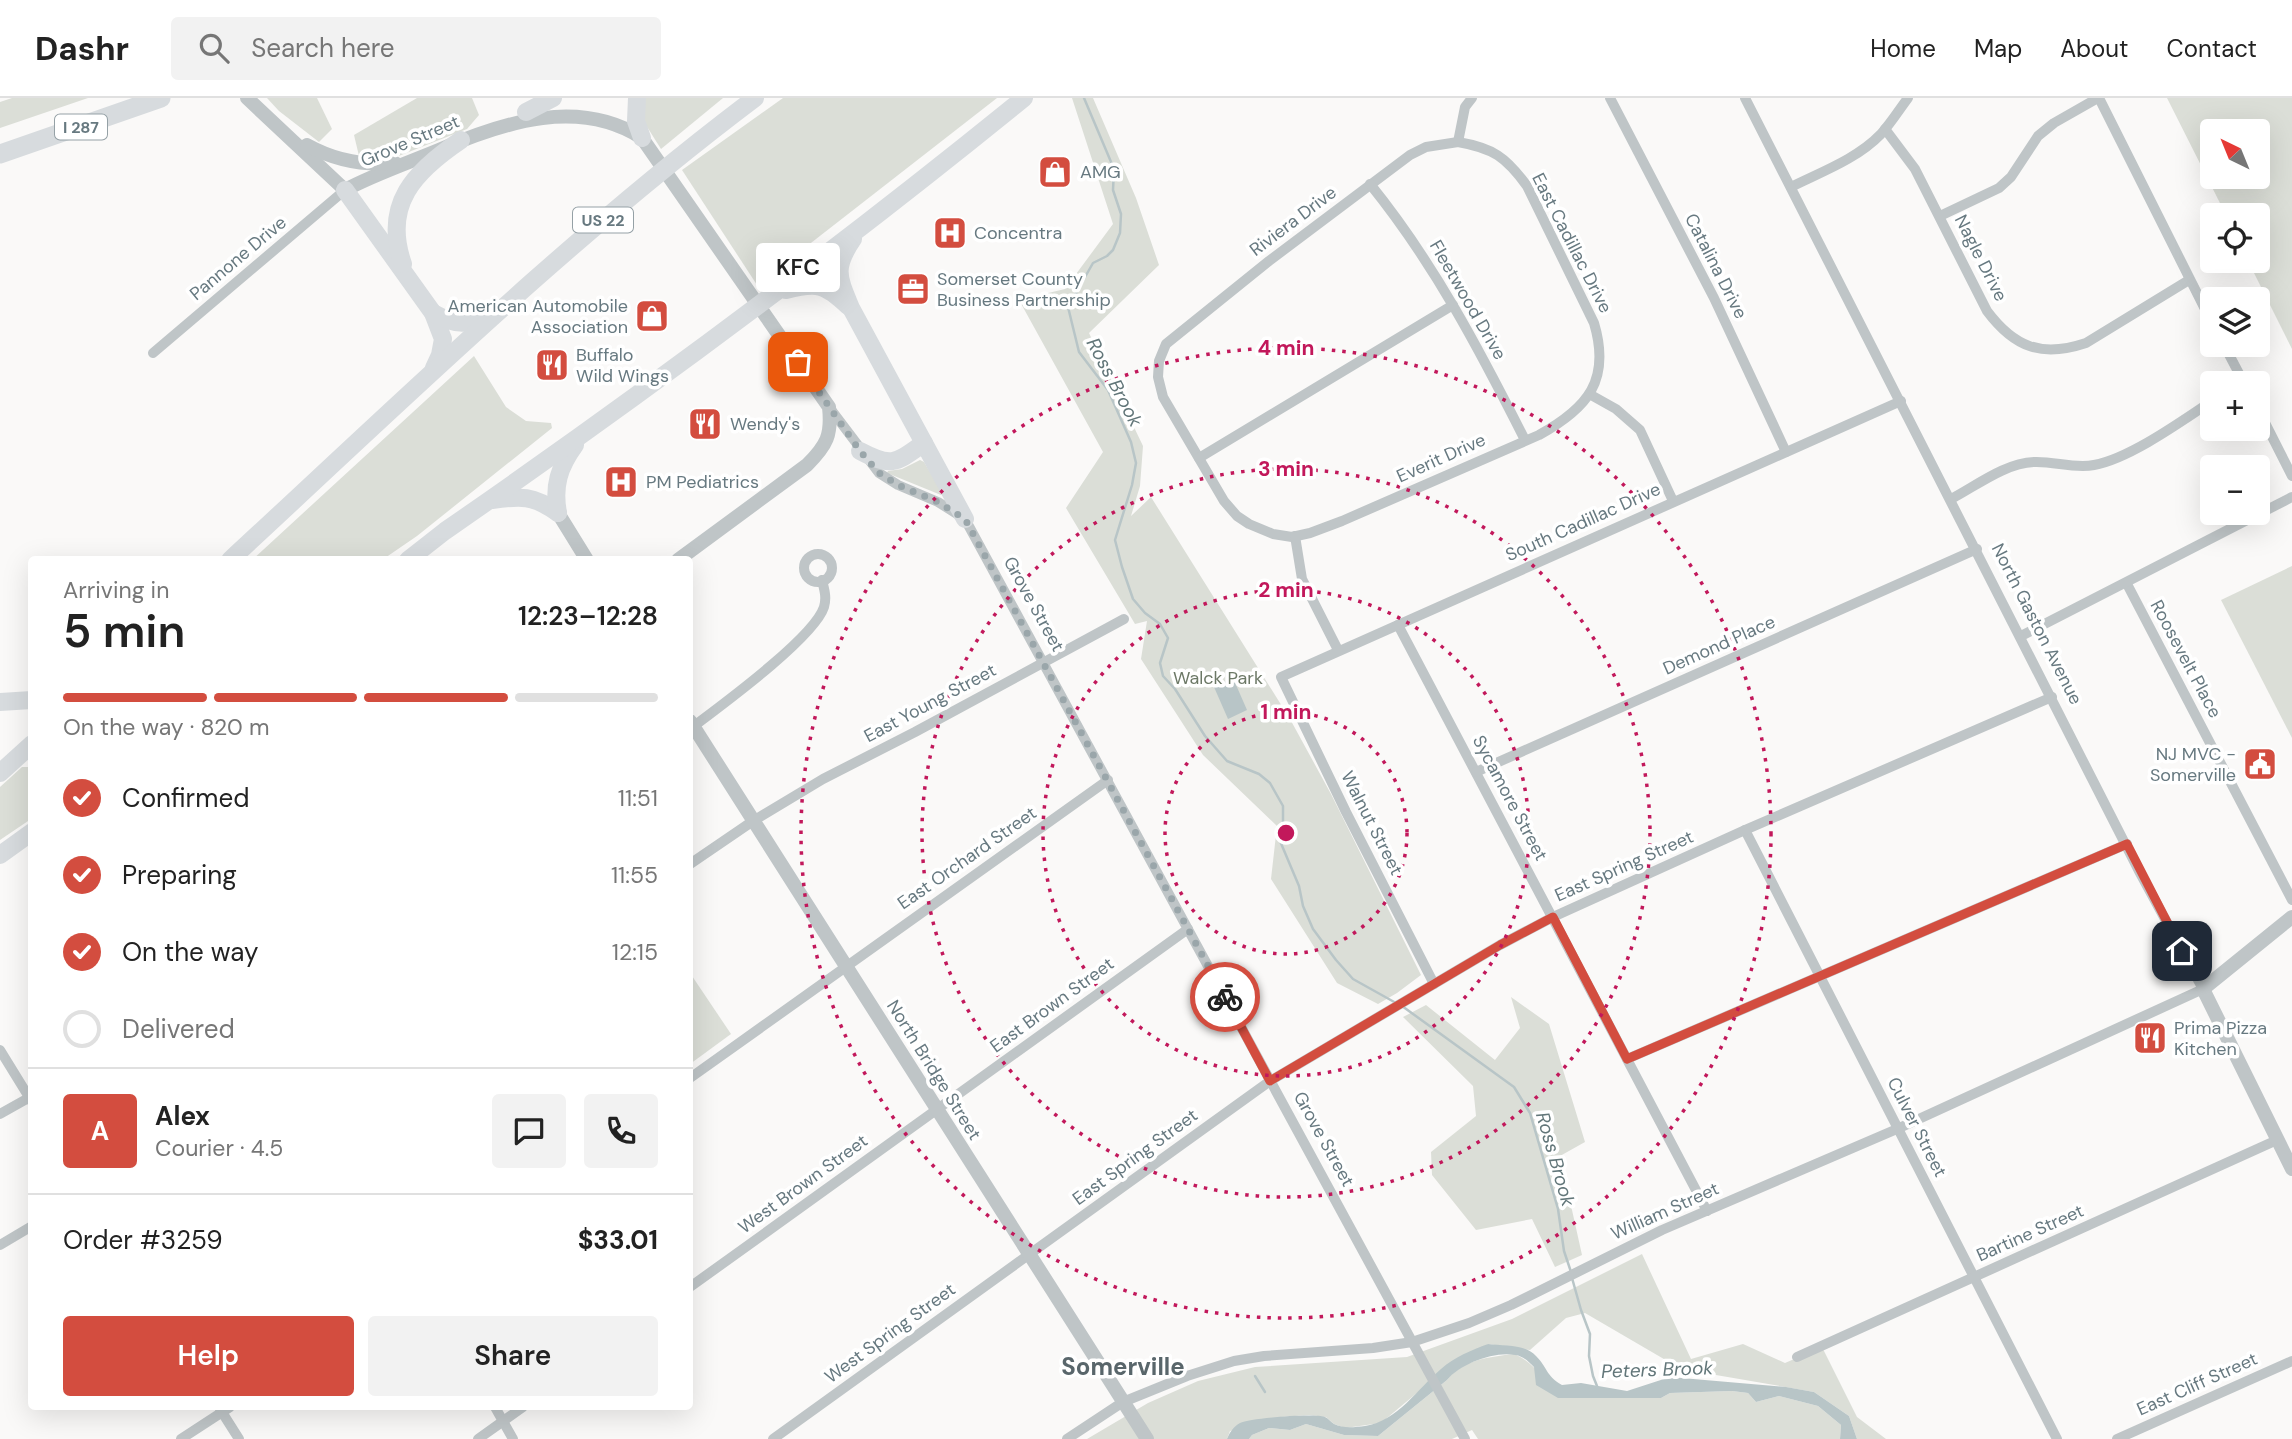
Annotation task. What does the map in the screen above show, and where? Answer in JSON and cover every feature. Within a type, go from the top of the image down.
[{"type":"highway","name":"I 287","points":[[0,154],[162,98]]},
{"type":"highway","points":[[526,112],[553,98]]},
{"type":"highway","points":[[637,98],[636,121],[647,146]]},
{"type":"highway","points":[[716,128],[736,98]]},
{"type":"highway","name":"US 22","points":[[234,556],[576,242],[755,98]]},
{"type":"highway","points":[[413,556],[778,292],[1024,98]]},
{"type":"highway","points":[[408,277],[399,253],[397,233],[397,219],[404,195],[427,164],[461,140]]},
{"type":"highway","points":[[345,190],[433,313],[443,339],[432,374]]},
{"type":"highway","points":[[860,229],[841,257],[839,279],[851,308],[965,519]]},
{"type":"highway","points":[[778,292],[803,285],[821,285],[834,292],[851,308]]},
{"type":"highway","points":[[433,313],[452,324],[466,324],[494,317]]},
{"type":"highway","points":[[558,513],[556,478],[565,459],[584,433]]},
{"type":"highway","points":[[860,451],[881,462],[889,463],[924,443]]},
{"type":"highway","points":[[488,500],[535,499],[558,513]]},
{"type":"highway","points":[[0,702],[28,700]]},
{"type":"highway","points":[[0,773],[28,748]]},
{"type":"highway","points":[[0,753],[28,757]]},
{"type":"highway","points":[[0,855],[28,835]]},
{"type":"street","points":[[1458,142],[1465,107],[1472,98]]},
{"type":"street","name":"Catalina Drive","points":[[1610,98],[1714,298],[1786,452]]},
{"type":"street","name":"North Gaston Avenue","points":[[1745,98],[2203,989],[2277,1140],[2290,1159]]},
{"type":"street","points":[[1791,187],[1836,166],[1867,146],[1908,98]]},
{"type":"street","points":[[1940,216],[2000,188],[2011,177],[2038,136],[2054,122],[2098,98],[2200,301]]},
{"type":"street","points":[[249,100],[345,190]]},
{"type":"street","name":"Grove Street","points":[[345,190],[526,112],[557,105],[594,108],[625,123],[647,146],[870,464],[887,479],[928,496],[965,519],[1465,1439]]},
{"type":"street","name":"Nagle Drive","points":[[1885,128],[1915,169],[1987,311],[2014,340],[2030,347],[2070,348],[2085,343],[2189,280]]},
{"type":"street","points":[[285,132],[321,153],[351,162],[383,164],[421,158]]},
{"type":"street","name":"Riviera Drive","points":[[1199,458],[1163,397],[1158,377],[1159,361],[1166,344],[1180,330],[1410,155],[1426,146],[1458,142]]},
{"type":"street","name":"East Cadillac Drive","points":[[1458,142],[1483,146],[1504,160],[1527,186],[1594,323],[1600,341],[1599,370],[1591,394]]},
{"type":"street","name":"Fleetwood Drive","points":[[1370,184],[1394,214],[1453,305],[1525,440]]},
{"type":"street","name":"Pannone Drive","points":[[153,353],[345,190]]},
{"type":"street","points":[[1338,650],[1302,579],[1295,536],[1273,534],[1237,516],[1224,501],[1199,458],[1453,305]]},
{"type":"street","points":[[1591,394],[1616,409],[1640,430],[1672,501]]},
{"type":"street","name":"Everit Drive","points":[[1295,536],[1342,520],[1561,423],[1581,407],[1591,394]]},
{"type":"street","name":"South Cadillac Drive","points":[[1280,677],[1901,401]]},
{"type":"street","points":[[682,556],[807,465],[822,450],[831,422],[829,407]]},
{"type":"street","points":[[1951,499],[2019,464],[2044,462],[2082,466],[2108,461],[2148,442],[2200,409]]},
{"type":"street","points":[[2270,433],[2292,476]]},
{"type":"street","points":[[2021,636],[2292,496]]},
{"type":"street","points":[[558,513],[585,556]]},
{"type":"street","name":"Demond Place","points":[[1476,772],[1977,549]]},
{"type":"street","points":[[693,724],[776,661],[814,623],[825,602],[822,580]]},
{"type":"street","name":"Roosevelt Place","points":[[2127,583],[2292,900]]},
{"type":"street","name":"East Young Street","points":[[693,862],[752,821],[823,779],[1124,619]]},
{"type":"street","name":"Sycamore Street","points":[[1398,625],[1707,1211]]},
{"type":"street","name":"Walnut Street","points":[[1280,677],[1434,984]]},
{"type":"street","name":"East Spring Street","points":[[1029,1255],[1270,1081],[1553,917],[1745,830],[2052,697]]},
{"type":"street","name":"North Bridge Street","points":[[693,729],[1147,1439]]},
{"type":"street","name":"East Orchard Street","points":[[693,1076],[1108,780]]},
{"type":"street","name":"Culver Street","points":[[1745,830],[2057,1439]]},
{"type":"street","points":[[1627,1059],[2127,844]]},
{"type":"street","points":[[2203,989],[2292,917]]},
{"type":"street","name":"East Brown Street","points":[[936,1109],[1188,929]]},
{"type":"street","name":"William Street","points":[[1067,1439],[1123,1402],[1186,1376],[1234,1361],[1412,1342],[1469,1323],[1650,1236],[1897,1129],[2203,989]]},
{"type":"street","points":[[0,1050],[28,1093]]},
{"type":"street","points":[[0,1114],[28,1100]]},
{"type":"street","name":"West Brown Street","points":[[693,1285],[936,1109]]},
{"type":"street","name":"Bartine Street","points":[[1797,1357],[2277,1140]]},
{"type":"street","points":[[0,1245],[28,1228]]},
{"type":"street","name":"West Spring Street","points":[[773,1439],[1029,1255]]},
{"type":"street","name":"East Cliff Street","points":[[2117,1439],[2292,1361]]},
{"type":"street","points":[[181,1439],[223,1410]]},
{"type":"street","points":[[224,1410],[239,1439]]},
{"type":"street","points":[[497,1410],[513,1439]]},
{"type":"street","points":[[478,1439],[519,1410]]},
{"type":"green space","points":[[12,98],[88,98],[0,128],[0,102]]},
{"type":"green space","points":[[267,98],[317,98],[332,129],[319,142],[279,111]]},
{"type":"green space","points":[[417,98],[472,98],[479,115],[467,129],[391,159],[359,156],[354,135]]},
{"type":"green space","points":[[643,98],[723,98],[661,149],[644,122]]},
{"type":"green space","points":[[783,98],[997,98],[757,285],[682,170]]},
{"type":"green space","name":"Walck Park","points":[[1072,98],[1093,98],[1136,198],[1159,265],[1089,333],[1143,446],[1140,486],[1131,516],[1151,497],[1290,719],[1331,794],[1421,975],[1378,1004],[1337,983],[1271,879],[1277,826],[1203,755],[1141,659],[1147,621],[1135,624],[1066,508],[1103,452],[1019,300],[1065,289],[1113,224]]},
{"type":"green space","points":[[2167,98],[2292,98],[2292,349],[2270,305],[2270,287],[2261,287],[2254,273],[2270,273],[2270,203],[2220,203],[2213,189],[2270,189],[2270,119],[2200,119],[2200,163]]},
{"type":"green space","points":[[474,356],[506,407],[526,421],[551,423],[552,428],[417,536],[388,556],[256,556]]},
{"type":"green space","points":[[920,460],[924,462],[943,494],[887,473]]},
{"type":"green space","points":[[2292,566],[2292,738],[2221,600]]},
{"type":"green space","points":[[22,767],[28,767],[28,821],[0,840],[0,787]]},
{"type":"green space","points":[[693,977],[731,1034],[693,1062]]},
{"type":"green space","points":[[1511,997],[1549,1024],[1585,1142],[1560,1156],[1582,1255],[1555,1267],[1532,1219],[1476,1230],[1432,1175],[1431,1152],[1476,1116],[1473,1086],[1403,1017],[1426,1005],[1495,1060],[1520,1028]]},
{"type":"green space","points":[[1642,1254],[1691,1359],[1743,1344],[1785,1363],[1822,1347],[1857,1417],[1886,1439],[1857,1439],[1849,1416],[1814,1392],[1681,1369],[1585,1313],[1566,1318],[1530,1350],[1488,1344],[1418,1392],[1381,1423],[1345,1428],[1326,1417],[1309,1415],[1281,1417],[1230,1431],[1227,1439],[1087,1439],[1148,1403],[1198,1381],[1255,1367],[1407,1357],[1512,1319]]},
{"type":"green space","points":[[1514,1354],[1533,1367],[1558,1397],[1661,1398],[1670,1393],[1732,1391],[1748,1393],[1756,1402],[1779,1396],[1818,1406],[1841,1425],[1840,1439],[1478,1439],[1472,1430],[1452,1439],[1249,1439],[1269,1428],[1290,1430],[1306,1424],[1344,1435],[1378,1436],[1453,1373],[1469,1363]]},
{"type":"shaded area","points":[[1233,678],[1247,710],[1228,719],[1214,687]]},
{"type":"shaded area","points":[[1488,1344],[1526,1349],[1540,1360],[1552,1378],[1562,1385],[1581,1383],[1627,1391],[1670,1377],[1814,1392],[1849,1416],[1857,1439],[1840,1439],[1841,1425],[1818,1406],[1779,1396],[1756,1402],[1748,1393],[1732,1391],[1670,1393],[1661,1398],[1558,1398],[1536,1385],[1534,1367],[1523,1358],[1507,1354],[1488,1357],[1460,1369],[1378,1436],[1344,1435],[1306,1424],[1290,1430],[1269,1428],[1249,1439],[1227,1439],[1240,1423],[1268,1418],[1319,1416],[1346,1427],[1377,1423],[1397,1411],[1446,1365],[1463,1354]]},
{"type":"waterway","name":"Ross Brook","points":[[1084,98],[1114,169],[1113,190],[1121,214],[1120,233],[1113,250],[1093,263],[1068,307],[1079,352],[1108,390],[1131,442],[1136,463],[1115,540],[1133,599],[1145,613],[1160,624],[1168,638],[1160,663],[1163,676],[1175,689],[1205,736],[1227,761],[1259,774],[1270,783],[1283,806],[1280,841],[1313,929],[1353,979],[1396,1003]]},
{"type":"waterway","name":"Ross Brook","points":[[1402,1006],[1514,1087],[1530,1113],[1558,1209],[1564,1251],[1571,1272]]},
{"type":"waterway","name":"Ross Brook","points":[[1572,1278],[1590,1334],[1589,1356],[1597,1386]]},
{"type":"waterway","points":[[1255,1376],[1265,1392]]},
{"type":"way so far","points":[[798,362],[860,451],[879,473],[898,485],[938,502],[965,519],[1225,997]]},
{"type":"place","name":"AMG","points":[[1055,172]]},
{"type":"place","name":"Concentra","points":[[950,233]]},
{"type":"place","name":"Somerset County Business Partnership","points":[[913,289]]},
{"type":"place","name":"American Automobile Association","points":[[652,316]]},
{"type":"place","name":"KFC","points":[[798,362]]},
{"type":"place","name":"Buffalo Wild Wings","points":[[552,365]]},
{"type":"place","name":"Wendy's","points":[[705,424]]},
{"type":"place","name":"PM Pediatrics","points":[[621,482]]},
{"type":"place","name":"NJ MVC - Somerville","points":[[2260,764]]},
{"type":"place","name":"Prima Pizza Kitchen","points":[[2150,1038]]},
{"type":"district","name":"Somerville","points":[[1123,1367]]},
{"type":"route","points":[[1225,997],[1270,1081],[1364,1028],[1500,945],[1553,917],[1627,1059],[2127,844],[2182,951]]},
{"type":"water label","name":"Peters Brook","points":[[1657,1369]]}]
